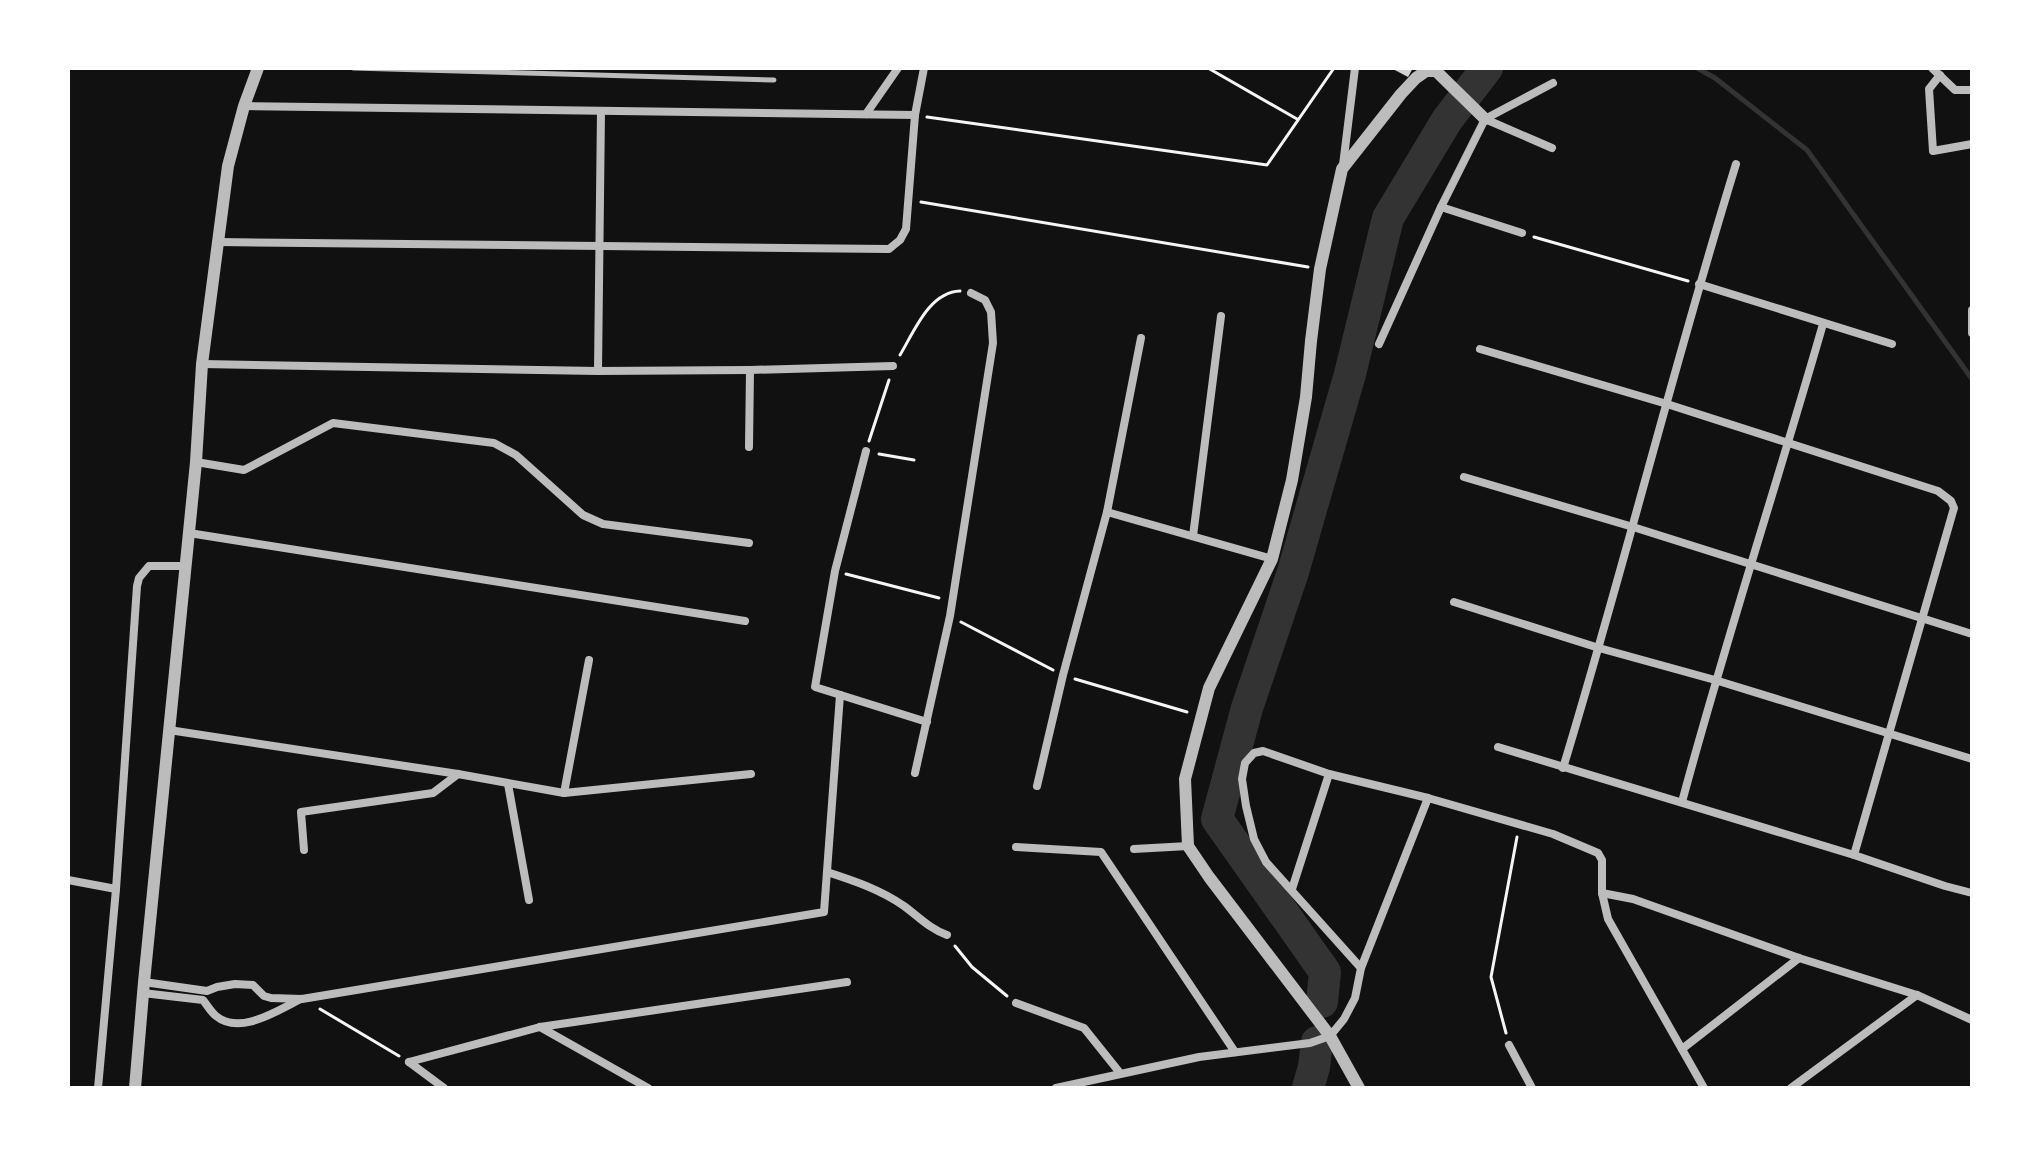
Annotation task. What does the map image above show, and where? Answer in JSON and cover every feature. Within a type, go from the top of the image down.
[{"type":"street","points":[[135,1088],[196,462],[202,364],[228,166],[258,68]]},
{"type":"street","points":[[866,114],[898,68]]},
{"type":"street","points":[[217,242],[889,249],[900,240],[906,229],[915,115],[924,68]]},
{"type":"street","points":[[1355,68],[1342,169],[1320,269],[1306,397],[1292,480],[1272,559],[1209,688],[1185,779],[1188,846],[1330,1036],[1359,1088]]},
{"type":"street","points":[[1932,68],[1955,90],[1972,90]]},
{"type":"street","points":[[1342,169],[1401,94],[1426,71],[1436,71],[1444,77],[1485,119],[1552,148]]},
{"type":"street","points":[[1940,75],[1929,89],[1933,151],[1972,144]]},
{"type":"street","points":[[1379,344],[1485,119],[1553,83]]},
{"type":"street","points":[[244,106],[915,115]]},
{"type":"street","points":[[598,371],[601,111]]},
{"type":"street","points":[[1563,768],[1699,284],[1736,164]]},
{"type":"street","points":[[1441,207],[1522,233]]},
{"type":"street","points":[[1699,284],[1892,344]]},
{"type":"street","points":[[915,773],[950,616],[993,343],[991,312],[985,300],[971,293]]},
{"type":"street","points":[[1971,333],[1972,310]]},
{"type":"street","points":[[1193,536],[1221,316]]},
{"type":"street","points":[[1682,802],[1715,680],[1823,324]]},
{"type":"street","points":[[1037,786],[1107,512],[1141,338]]},
{"type":"street","points":[[1480,349],[1789,442],[1938,491],[1951,501],[1954,508],[1854,855]]},
{"type":"street","points":[[202,364],[598,371],[893,366]]},
{"type":"street","points":[[749,447],[750,370]]},
{"type":"street","points":[[196,462],[244,470],[333,423],[494,443],[516,455],[583,515],[603,524],[749,543]]},
{"type":"street","points":[[866,451],[835,571],[815,687],[927,722]]},
{"type":"street","points":[[1464,477],[1972,634]]},
{"type":"street","points":[[1107,512],[1272,559]]},
{"type":"street","points":[[189,533],[745,621]]},
{"type":"street","points":[[98,1088],[116,889],[137,586],[139,578],[149,566],[185,566]]},
{"type":"street","points":[[1454,602],[1972,759]]},
{"type":"street","points":[[564,793],[589,660]]},
{"type":"street","points":[[143,988],[205,996],[235,984],[253,985],[264,996],[271,998],[302,999],[824,912],[840,695]]},
{"type":"street","points":[[169,730],[564,793],[751,774]]},
{"type":"street","points":[[1498,747],[1972,893]]},
{"type":"street","points":[[1361,968],[1266,862],[1254,839],[1242,779],[1245,763],[1254,753],[1263,751],[1329,774],[1428,798],[1553,834],[1598,853],[1602,860],[1602,893],[1608,919],[1704,1088]]},
{"type":"street","points":[[304,850],[301,812],[433,793],[458,774]]},
{"type":"street","points":[[1292,889],[1329,774]]},
{"type":"street","points":[[508,784],[529,900]]},
{"type":"street","points":[[1056,1088],[1199,1057],[1310,1043],[1330,1036],[1355,998],[1361,968],[1428,798]]},
{"type":"street","points":[[1134,849],[1188,846]]},
{"type":"street","points":[[1016,847],[1101,852],[1235,1052]]},
{"type":"street","points":[[827,872],[867,885],[904,906],[933,930],[947,935]]},
{"type":"street","points":[[68,880],[116,889]]},
{"type":"street","points":[[1602,893],[1633,899],[1799,958],[1917,995],[1972,1020]]},
{"type":"street","points":[[1682,1049],[1799,958]]},
{"type":"street","points":[[409,1062],[540,1027],[847,982]]},
{"type":"street","points":[[1791,1088],[1917,995]]},
{"type":"street","points":[[205,996],[215,1015],[230,1024],[257,1020],[302,999]]},
{"type":"street","points":[[257,1020],[264,1006],[264,996]]},
{"type":"street","points":[[1016,1003],[1084,1028],[1120,1073]]},
{"type":"street","points":[[540,1027],[648,1088]]},
{"type":"street","points":[[1509,1045],[1532,1088]]},
{"type":"street","points":[[409,1062],[444,1088]]},
{"type":"lane","points":[[353,68],[774,80]]},
{"type":"path","points":[[1208,68],[1297,119]]},
{"type":"path","points":[[915,115],[1267,165],[1334,68]]},
{"type":"path","points":[[909,200],[1320,269]]},
{"type":"path","points":[[1522,233],[1699,284]]},
{"type":"path","points":[[914,460],[866,451],[893,366],[935,301],[947,292],[958,290],[971,293]]},
{"type":"path","points":[[835,571],[951,601]]},
{"type":"path","points":[[950,616],[1063,675],[1202,716]]},
{"type":"path","points":[[1509,1045],[1491,977],[1520,825]]},
{"type":"path","points":[[947,935],[972,967],[1016,1003]]},
{"type":"path","points":[[302,999],[409,1062]]},
{"type":"building","points":[[1391,68],[1413,68],[1408,77]]},
{"type":"waterway","points":[[1322,1002],[1325,972],[1217,819],[1247,708],[1293,572],[1350,374],[1388,218],[1447,120],[1487,68]]},
{"type":"waterway","points":[[1697,68],[1715,78],[1807,150],[1972,379]]},
{"type":"waterway","points":[[1308,1088],[1317,1042]]}]
